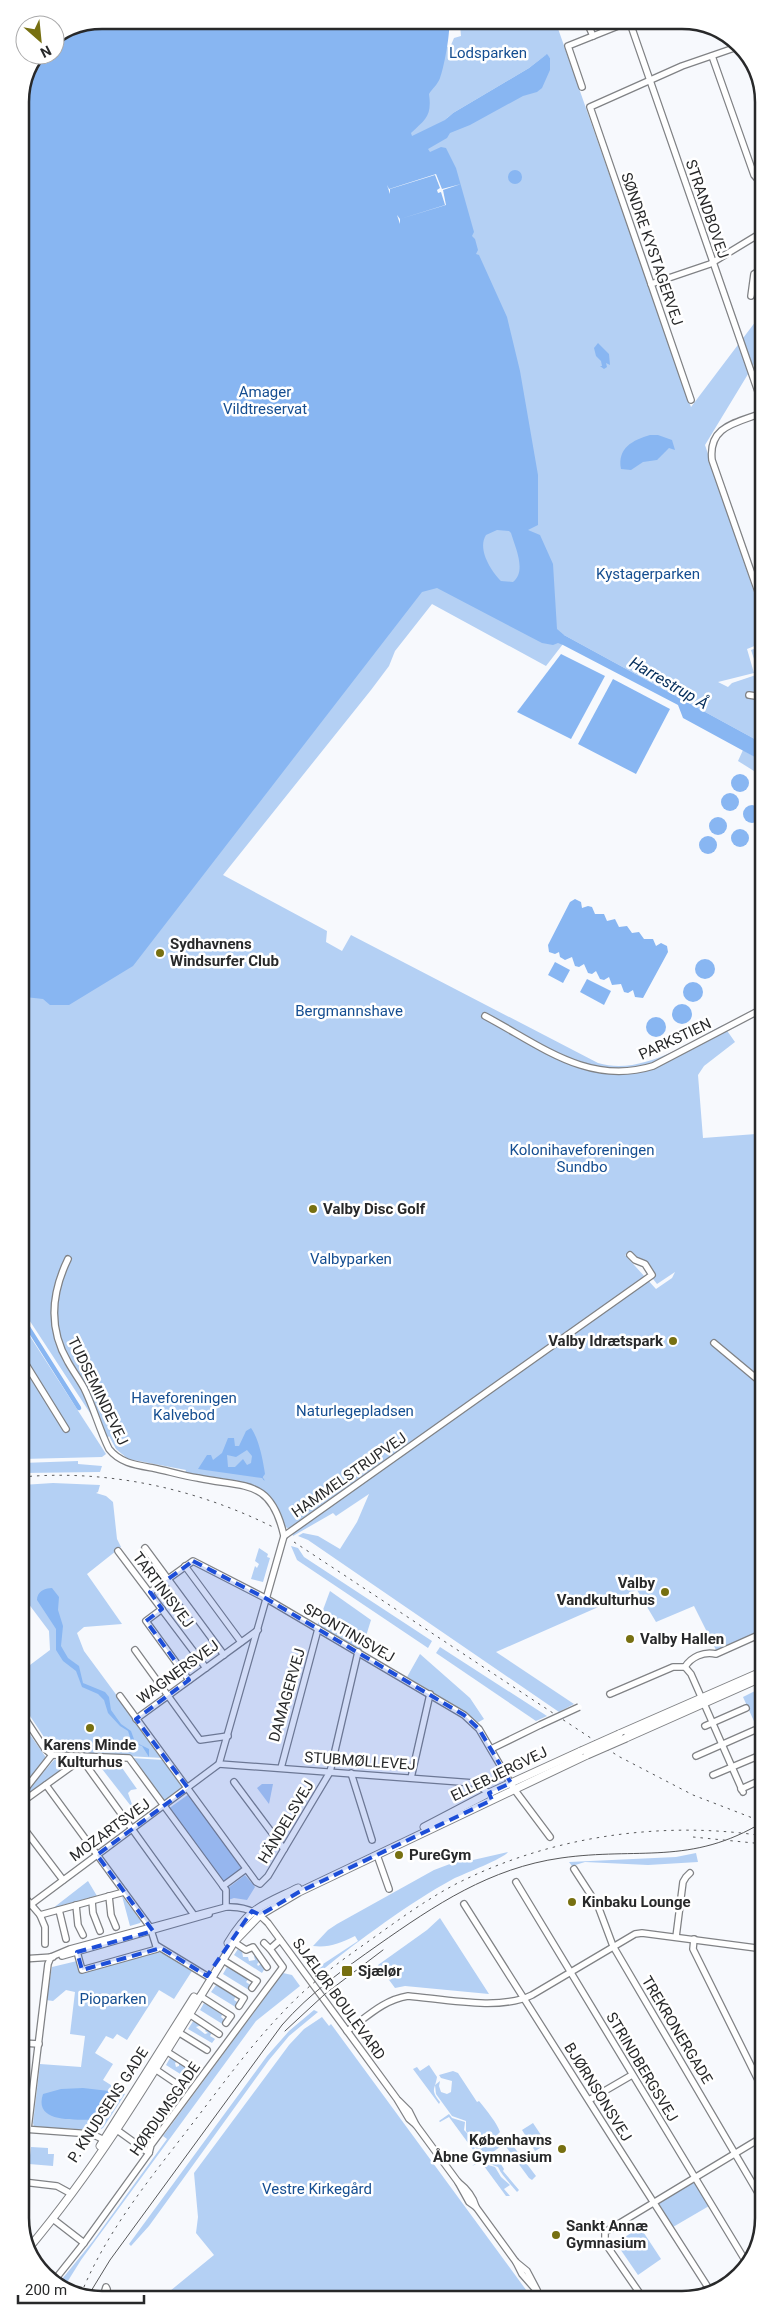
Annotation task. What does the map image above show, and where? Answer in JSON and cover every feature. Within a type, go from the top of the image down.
[{"type":"main road","name":"ELLEBJERGVEJ","points":[[584,1753],[626,1738],[755,1675]]},
{"type":"main road","name":"ELLEBJERGVEJ","points":[[252,1911],[490,1796],[584,1753],[619,1734],[755,1680]]},
{"type":"main road","name":"ELLEBJERGVEJ","points":[[260,1916],[299,1892],[377,1855],[490,1796]]},
{"type":"main road","name":"P. KNUDSENS GADE","points":[[31,2238],[68,2192],[104,2140],[209,1977],[238,1927],[252,1911]]},
{"type":"main road","name":"P. KNUDSENS GADE","points":[[33,2242],[53,2219],[117,2130],[200,1996],[209,1977],[223,1960],[234,1942],[260,1916]]},
{"type":"street","points":[[590,29],[593,36]]},
{"type":"street","points":[[582,87],[568,46],[610,29]]},
{"type":"street","name":"STRANDBOVEJ","points":[[633,29],[755,383]]},
{"type":"street","points":[[649,80],[732,49]]},
{"type":"street","points":[[712,56],[755,175]]},
{"type":"street","name":"SØNDRE KYSTAGERVEJ","points":[[649,80],[590,107],[691,400]]},
{"type":"street","points":[[651,284],[712,262],[755,237]]},
{"type":"street","points":[[751,296],[755,273]]},
{"type":"street","points":[[755,416],[724,428],[715,436],[711,450],[712,460],[755,573]]},
{"type":"street","points":[[749,695],[755,696]]},
{"type":"street","name":"PARKSTIEN","points":[[486,1016],[546,1051],[600,1071],[612,1073],[640,1070],[653,1066],[755,1014]]},
{"type":"street","name":"HAMMELSTRUPVEJ","points":[[213,1770],[219,1764],[228,1736],[284,1536],[652,1275],[645,1264],[635,1260],[630,1255]]},
{"type":"street","name":"TUDSEMINDEVEJ","points":[[68,1259],[60,1276],[54,1297],[54,1328],[61,1349],[83,1387],[109,1449],[114,1456],[126,1462],[256,1489],[270,1500],[277,1512],[284,1536]]},
{"type":"street","points":[[714,1343],[755,1377]]},
{"type":"street","points":[[29,1369],[66,1429]]},
{"type":"street","points":[[145,1548],[224,1655]]},
{"type":"street","name":"TARTINISVEJ","points":[[118,1551],[206,1668]]},
{"type":"street","name":"SPONTINISVEJ","points":[[185,1566],[193,1561],[267,1599],[473,1721],[512,1786],[550,1837]]},
{"type":"street","points":[[150,1592],[185,1566],[241,1642]]},
{"type":"street","points":[[162,1609],[146,1621],[189,1680]]},
{"type":"street","name":"DAMAGERVEJ","points":[[281,1768],[318,1629]]},
{"type":"street","name":"WAGNERSVEJ","points":[[120,1696],[136,1719],[258,1630]]},
{"type":"street","points":[[685,1667],[689,1661],[697,1656],[716,1654],[755,1637]]},
{"type":"street","points":[[135,1650],[200,1740],[228,1736]]},
{"type":"street","name":"HÄNDELSVEJ","points":[[246,1869],[258,1884],[264,1882],[330,1772],[358,1652]]},
{"type":"street","points":[[610,1694],[673,1667],[685,1667],[691,1674],[742,1791],[755,1784]]},
{"type":"street","points":[[411,1778],[430,1694]]},
{"type":"street","points":[[491,1749],[579,1707]]},
{"type":"street","points":[[705,1726],[746,1708]]},
{"type":"street","points":[[136,1719],[246,1869],[223,1886]]},
{"type":"street","points":[[29,1725],[45,1749],[52,1755],[129,1758],[226,1890],[225,1908]]},
{"type":"street","points":[[696,1756],[755,1730]]},
{"type":"street","points":[[29,1784],[52,1755]]},
{"type":"street","points":[[29,1797],[82,1756]]},
{"type":"street","points":[[82,1756],[86,1765],[194,1915]]},
{"type":"street","points":[[713,1775],[755,1757]]},
{"type":"street","name":"STUBMØLLEVEJ","points":[[219,1764],[474,1783],[490,1796]]},
{"type":"street","name":"MOZARTSVEJ","points":[[31,1904],[213,1770]]},
{"type":"street","points":[[351,1773],[372,1840]]},
{"type":"street","points":[[234,1782],[284,1849]]},
{"type":"street","points":[[46,1785],[151,1930],[158,1949],[82,1970],[76,1950]]},
{"type":"street","points":[[29,1835],[63,1880]]},
{"type":"street","points":[[377,1855],[389,1889]]},
{"type":"street","name":"TREKRONERGADE","points":[[574,1869],[598,1906],[613,1946],[755,2187]]},
{"type":"street","points":[[676,1937],[684,1882],[690,1873]]},
{"type":"street","name":"STRINDBERGSVEJ","points":[[516,1882],[744,2258]]},
{"type":"street","points":[[40,1915],[124,1892]]},
{"type":"street","points":[[109,1896],[111,1915],[116,1926]]},
{"type":"street","points":[[92,1901],[93,1913],[100,1931]]},
{"type":"street","points":[[31,1904],[40,1915],[45,1927],[44,1944]]},
{"type":"street","name":"BJØRNSONSVEJ","points":[[464,1904],[708,2287]]},
{"type":"street","points":[[76,1905],[78,1925],[83,1935]]},
{"type":"street","points":[[151,1930],[194,1915],[225,1908],[238,1906],[252,1911]]},
{"type":"street","points":[[29,1959],[51,1957],[200,1918],[225,1908]]},
{"type":"street","points":[[59,1910],[66,1939]]},
{"type":"street","name":"SJÆLØR BOULEVARD","points":[[252,1911],[260,1916],[280,1940],[397,2099],[405,2105],[416,2125],[458,2182],[474,2199],[476,2207],[516,2262],[527,2271],[538,2291]]},
{"type":"street","points":[[347,2031],[382,2004],[396,1998],[408,1996],[506,2004],[524,1999],[613,1946],[640,1933],[755,1948]]},
{"type":"street","points":[[270,1949],[280,1940]]},
{"type":"street","points":[[694,1940],[693,1949],[755,2074]]},
{"type":"street","points":[[234,1942],[246,1950],[253,1947],[267,1967]]},
{"type":"street","name":"HØRDUMSGADE","points":[[57,2276],[84,2243],[149,2153],[151,2145],[283,1967],[264,1943]]},
{"type":"street","points":[[156,1945],[244,1998],[239,2006]]},
{"type":"street","points":[[29,2105],[39,2044],[48,1964],[51,1957]]},
{"type":"street","points":[[223,1960],[257,1981],[252,1988]]},
{"type":"street","points":[[200,1996],[231,2016],[226,2024]]},
{"type":"street","points":[[189,2014],[219,2034]]},
{"type":"street","points":[[178,2032],[207,2050]]},
{"type":"street","points":[[29,2043],[39,2044]]},
{"type":"street","name":"P. KNUDSENS GADE","points":[[166,2051],[194,2069]]},
{"type":"street","name":"P. KNUDSENS GADE","points":[[154,2069],[180,2086]]},
{"type":"street","points":[[589,2100],[632,2075]]},
{"type":"street","points":[[29,2129],[92,2134],[104,2140]]},
{"type":"street","points":[[117,2130],[149,2153]]},
{"type":"street","points":[[637,2291],[605,2243],[603,2236],[607,2229],[755,2141]]},
{"type":"street","points":[[29,2183],[57,2186],[68,2192]]},
{"type":"street","points":[[53,2219],[84,2243]]},
{"type":"street","points":[[104,2291],[106,2287],[108,2289]]},
{"type":"highlighted area","points":[[193,1561],[267,1599],[464,1715],[479,1729],[511,1783],[489,1793],[492,1800],[299,1892],[260,1915],[252,1911],[207,1976],[161,1948],[82,1970],[77,1952],[153,1931],[97,1855],[188,1788],[136,1719],[189,1680],[146,1621],[162,1609],[150,1592]]},
{"type":"green space","points":[[448,29],[445,48],[451,45],[454,38],[461,36],[460,29],[558,29],[691,407],[755,322],[755,363],[705,445],[755,595],[755,646],[747,649],[754,673],[718,682],[728,687],[732,683],[755,675],[755,739],[564,635],[559,642],[563,644],[546,666],[432,604],[395,651],[389,666],[371,690],[223,875],[327,931],[326,942],[342,951],[351,935],[598,1063],[614,1066],[647,1062],[679,1049],[723,1025],[735,1042],[704,1066],[698,1075],[703,1138],[755,1134],[755,1640],[719,1656],[694,1606],[656,1622],[637,1590],[496,1652],[574,1704],[559,1712],[308,1540],[298,1536],[303,1533],[318,1536],[340,1549],[357,1522],[369,1494],[336,1516],[333,1513],[293,1536],[290,1529],[285,1527],[278,1509],[270,1497],[259,1488],[246,1483],[185,1473],[186,1470],[128,1459],[116,1449],[109,1436],[107,1439],[29,1320],[29,994],[32,992],[29,768],[29,101],[30,87],[39,65],[65,65],[65,39],[87,30]],"holes":[[[546,55],[550,58],[446,119],[529,68]],[[631,1251],[657,1284],[675,1272],[672,1278],[656,1289],[625,1255]]]},
{"type":"green space","points":[[755,649],[755,662],[751,650]]},
{"type":"green space","points":[[743,750],[755,757],[755,772],[738,761]]},
{"type":"green space","points":[[29,1335],[106,1454],[102,1457],[29,1459]]},
{"type":"green space","points":[[78,1461],[78,1464],[102,1466],[100,1472],[29,1473],[29,1463]]},
{"type":"green space","points":[[53,1483],[100,1485],[96,1493],[106,1496],[113,1502],[117,1539],[121,1547],[87,1574],[122,1624],[84,1627],[77,1633],[84,1651],[163,1758],[54,1752],[29,1714],[29,1666],[50,1650],[49,1631],[29,1604],[29,1485]]},
{"type":"green space","points":[[291,1546],[298,1548],[304,1557],[432,1641],[428,1648],[297,1560]]},
{"type":"green space","points":[[259,1548],[268,1554],[267,1557],[270,1558],[263,1582],[251,1579],[255,1566],[257,1568],[259,1564],[255,1561]]},
{"type":"green space","points":[[330,1591],[371,1620],[361,1652],[317,1626]]},
{"type":"green space","points":[[440,1647],[547,1716],[536,1721],[436,1653]]},
{"type":"green space","points":[[420,1654],[470,1698],[484,1719],[477,1723],[459,1708],[407,1677]]},
{"type":"green space","points":[[755,1691],[755,1723],[743,1697]]},
{"type":"green space","points":[[29,1733],[47,1759],[29,1781]]},
{"type":"green space","points":[[131,1758],[164,1760],[184,1787],[163,1802]]},
{"type":"green space","points":[[55,1759],[63,1771],[29,1794],[29,1788]]},
{"type":"green space","points":[[99,1765],[120,1765],[137,1789],[131,1790],[128,1793],[134,1810]]},
{"type":"green space","points":[[262,1784],[273,1784],[269,1804],[257,1788]]},
{"type":"green space","points":[[189,1794],[244,1869],[223,1884],[168,1809]]},
{"type":"green space","points":[[508,1852],[483,1866],[453,1879],[419,1899],[351,1947],[320,1972],[317,1968],[358,1941],[355,1936],[334,1944],[313,1946],[328,1930],[337,1924],[434,1870],[471,1856],[473,1860]]},
{"type":"green space","points":[[696,1853],[698,1862],[648,1865],[585,1862],[572,1866],[569,1862],[676,1857]]},
{"type":"green space","points":[[245,1875],[255,1887],[247,1900],[234,1898],[228,1900],[228,1888]]},
{"type":"green space","points":[[88,1881],[97,1896],[63,1905],[63,1907],[48,1912]]},
{"type":"green space","points":[[122,1896],[141,1921],[140,1923],[130,1926]]},
{"type":"green space","points":[[440,1918],[489,1994],[405,1986],[395,1988],[378,1965],[427,1930]]},
{"type":"green space","points":[[238,1949],[242,1951],[243,1957],[248,1957],[249,1961],[255,1960],[254,1956],[256,1956],[260,1961],[257,1964],[258,1966],[262,1963],[265,1968],[262,1973],[234,1955]]},
{"type":"green space","name":"Pioparken","points":[[161,1951],[192,1971],[174,1999],[159,1990],[127,2040],[117,2034],[113,2039],[106,2036],[95,2053],[113,2064],[103,2080],[125,2094],[103,2128],[99,2130],[34,2127],[40,2064],[81,2067],[85,2036],[70,2034],[75,1992],[66,1990],[53,2001],[46,2000],[52,1967],[77,1961],[80,1973]]},
{"type":"green space","points":[[227,1967],[249,1978],[246,1982],[252,1986],[249,1990],[223,1974]]},
{"type":"green space","points":[[283,1973],[292,1975],[300,1986],[256,2021],[81,2260],[67,2283],[65,2282],[62,2279],[93,2241],[167,2139],[163,2136]]},
{"type":"green space","points":[[216,1985],[236,1995],[234,2000],[239,2003],[237,2008],[211,1992]]},
{"type":"green space","points":[[204,2003],[223,2013],[221,2017],[226,2021],[224,2025],[200,2010]]},
{"type":"green space","points":[[314,2010],[318,2012],[289,2036],[269,2060],[149,2226],[131,2246],[129,2244],[267,2056],[289,2031]]},
{"type":"green space","name":"Vestre Kirkegård","points":[[322,2017],[329,2026],[331,2024],[527,2291],[170,2291],[214,2255],[196,2233],[198,2217],[194,2173],[289,2045],[304,2029]]},
{"type":"green space","points":[[194,2020],[202,2025],[196,2027],[205,2034],[208,2033],[205,2031],[207,2028],[212,2032],[210,2036],[215,2039],[212,2043],[188,2029]]},
{"type":"green space","points":[[170,2058],[179,2061],[175,2063],[176,2067],[179,2066],[179,2062],[190,2068],[187,2072],[195,2071],[187,2082],[184,2080],[185,2077],[166,2065]]},
{"type":"green space","points":[[429,2065],[437,2077],[434,2092],[440,2102],[439,2104],[413,2069],[417,2067],[420,2071]]},
{"type":"green space","points":[[453,2071],[458,2073],[477,2102],[479,2101],[494,2121],[500,2132],[497,2135],[500,2139],[505,2135],[536,2176],[532,2180],[529,2178],[504,2144],[493,2152],[504,2169],[503,2171],[519,2190],[517,2192],[498,2167],[487,2163],[475,2147],[472,2137],[466,2131],[466,2121],[452,2116],[436,2094],[435,2085],[440,2081],[441,2092],[447,2094],[451,2092],[452,2081],[441,2078],[439,2075]]},
{"type":"green space","points":[[449,2114],[452,2118],[465,2122],[464,2130],[472,2138],[474,2151],[449,2117],[439,2121]]},
{"type":"green space","points":[[533,2123],[547,2144],[535,2151],[522,2130]]},
{"type":"green space","points":[[31,2147],[48,2148],[48,2154],[54,2154],[53,2166],[29,2164]]},
{"type":"green space","points":[[482,2159],[485,2164],[495,2167],[501,2177],[510,2185],[504,2189],[510,2196],[506,2196],[481,2162],[472,2166]]},
{"type":"green space","points":[[694,2181],[709,2206],[673,2227],[658,2202]]},
{"type":"green space","points":[[640,2227],[661,2259],[638,2275],[616,2243]]},
{"type":"shaded area","name":"Amager Vildtreservat","points":[[449,29],[442,73],[429,94],[429,112],[421,124],[411,133],[412,136],[445,120],[453,113],[529,68],[547,54],[550,58],[550,70],[542,88],[537,92],[523,96],[470,125],[450,133],[447,138],[428,149],[430,152],[441,147],[446,148],[456,168],[474,232],[472,236],[475,239],[478,250],[476,254],[479,255],[507,317],[520,371],[538,475],[538,525],[528,530],[540,535],[553,564],[557,629],[564,635],[755,739],[755,757],[683,718],[678,705],[563,645],[558,643],[553,645],[542,643],[437,588],[422,592],[133,966],[69,1005],[50,1005],[43,999],[29,997],[29,101],[30,87],[39,65],[65,65],[65,39],[87,30]],"holes":[[[497,530],[509,531],[520,565],[517,577],[513,582],[501,581],[486,560],[483,547],[486,535]]]},
{"type":"shaded area","points":[[512,170],[518,170],[522,177],[518,184],[512,184],[508,180],[508,174]]},
{"type":"shaded area","points":[[598,343],[609,354],[610,365],[606,363],[607,367],[604,369],[600,366],[602,366],[601,361],[596,356],[594,348]]},
{"type":"shaded area","points":[[650,435],[658,435],[672,440],[675,450],[669,448],[657,460],[643,462],[631,470],[621,469],[620,462],[624,450],[632,442]]},
{"type":"shaded area","points":[[561,654],[605,676],[571,739],[517,712]]},
{"type":"shaded area","points":[[613,679],[670,709],[636,774],[578,744]]},
{"type":"shaded area","points":[[736,774],[744,774],[749,779],[747,790],[736,792],[731,787],[731,779]]},
{"type":"shaded area","points":[[726,793],[734,793],[739,798],[737,809],[726,811],[721,806],[721,798]]},
{"type":"shaded area","points":[[748,805],[755,805],[755,823],[748,823],[743,818],[743,810]]},
{"type":"shaded area","points":[[714,817],[722,817],[727,822],[725,833],[714,835],[709,830],[709,822]]},
{"type":"shaded area","points":[[736,829],[744,829],[749,834],[747,845],[736,847],[731,842],[731,834]]},
{"type":"shaded area","points":[[704,836],[712,836],[717,841],[715,852],[704,854],[699,849],[699,841]]},
{"type":"shaded area","points":[[575,899],[581,902],[582,908],[592,907],[595,914],[604,914],[607,921],[615,919],[619,927],[627,926],[632,933],[639,932],[644,939],[653,939],[656,946],[661,943],[667,946],[668,952],[643,998],[635,997],[633,990],[628,993],[624,992],[621,984],[612,985],[609,977],[604,980],[600,979],[596,971],[592,974],[588,973],[584,964],[579,967],[575,966],[572,957],[565,960],[560,957],[559,952],[555,954],[549,952],[548,945],[570,902]]},
{"type":"shaded area","points":[[705,959],[712,962],[715,969],[712,976],[705,979],[698,976],[695,969],[698,962]]},
{"type":"shaded area","points":[[555,962],[570,970],[563,983],[548,975]]},
{"type":"shaded area","points":[[587,979],[611,991],[604,1005],[580,992]]},
{"type":"shaded area","points":[[693,982],[700,985],[703,992],[700,999],[693,1002],[686,999],[683,992],[686,985]]},
{"type":"shaded area","points":[[682,1004],[689,1007],[692,1014],[689,1021],[682,1024],[675,1021],[672,1014],[675,1007]]},
{"type":"shaded area","points":[[656,1017],[663,1020],[666,1027],[663,1034],[656,1037],[649,1034],[646,1027],[649,1020]]},
{"type":"shaded area","points":[[251,1428],[258,1444],[265,1474],[262,1478],[198,1469],[207,1455],[211,1455],[213,1460],[222,1453],[228,1438],[234,1438],[235,1446],[239,1446],[246,1431]],"holes":[[[247,1450],[252,1456],[251,1463],[247,1465],[243,1459],[235,1467],[228,1467],[227,1455],[236,1457]]]},
{"type":"shaded area","points":[[52,1588],[59,1597],[58,1610],[63,1626],[61,1646],[68,1658],[79,1666],[83,1683],[105,1692],[109,1697],[111,1710],[121,1724],[131,1731],[135,1742],[149,1749],[149,1757],[142,1746],[132,1743],[128,1731],[120,1726],[108,1713],[104,1700],[98,1694],[82,1687],[76,1671],[63,1661],[56,1650],[56,1629],[37,1600],[38,1595],[42,1591]]},
{"type":"shaded area","points":[[83,2088],[109,2091],[117,2095],[112,2108],[104,2120],[62,2119],[45,2112],[42,2105],[43,2094],[61,2089]]},
{"type":"pier","points":[[436,174],[442,189],[461,184],[443,190],[446,205],[400,219],[445,205],[441,192],[438,193],[437,190],[440,188],[435,175],[390,189],[390,194],[387,185],[389,189]]},
{"type":"waterway","points":[[29,1329],[79,1408]]},
{"type":"tram line","points":[[92,2290],[110,2260],[282,2025],[316,1992],[378,1945],[464,1890],[510,1870],[561,1858],[688,1850],[712,1845],[737,1836],[755,1826]]},
{"type":"tram line","points":[[285,2031],[325,1994],[383,1950]]},
{"type":"railway","points":[[29,1477],[87,1476],[120,1479],[152,1485],[215,1502],[275,1528]]},
{"type":"railway","points":[[294,1542],[618,1756],[693,1795],[755,1819]]},
{"type":"railway","points":[[83,2289],[103,2249],[129,2207],[223,2083],[271,2025],[314,1983],[411,1911],[454,1885],[490,1868],[566,1844],[605,1836],[685,1830],[755,1835]]},
{"type":"railway","points":[[693,1837],[755,1843]]},
{"type":"place","name":"Sydhavnens Windsurfer Club","points":[[160,953]]},
{"type":"place","name":"Valby Disc Golf","points":[[313,1209]]},
{"type":"place","name":"Valby Idrætspark","points":[[673,1341]]},
{"type":"place","name":"Valby Vandkulturhus","points":[[665,1592]]},
{"type":"place","name":"Valby Hallen","points":[[630,1639]]},
{"type":"place","name":"Karens Minde Kulturhus","points":[[90,1728]]},
{"type":"place","name":"PureGym","points":[[399,1855]]},
{"type":"place","name":"Kinbaku Lounge","points":[[572,1902]]},
{"type":"place","name":"Sjælør","points":[[347,1971]]},
{"type":"place","name":"Københavns Åbne Gymnasium","points":[[562,2149]]},
{"type":"place","name":"Sankt Annæ Gymnasium","points":[[556,2235]]},
{"type":"park label","name":"Lodsparken","points":[[488,53]]},
{"type":"park label","name":"Kystagerparken","points":[[648,574]]},
{"type":"park label","name":"Bergmannshave","points":[[349,1011]]},
{"type":"park label","name":"Kolonihaveforeningen Sundbo","points":[[582,1158]]},
{"type":"park label","name":"Valbyparken","points":[[351,1259]]},
{"type":"park label","name":"Haveforeningen Kalvebod","points":[[184,1406]]},
{"type":"park label","name":"Naturlegepladsen","points":[[355,1411]]},
{"type":"water label","name":"Harrestrup Å","points":[[669,683]]}]
